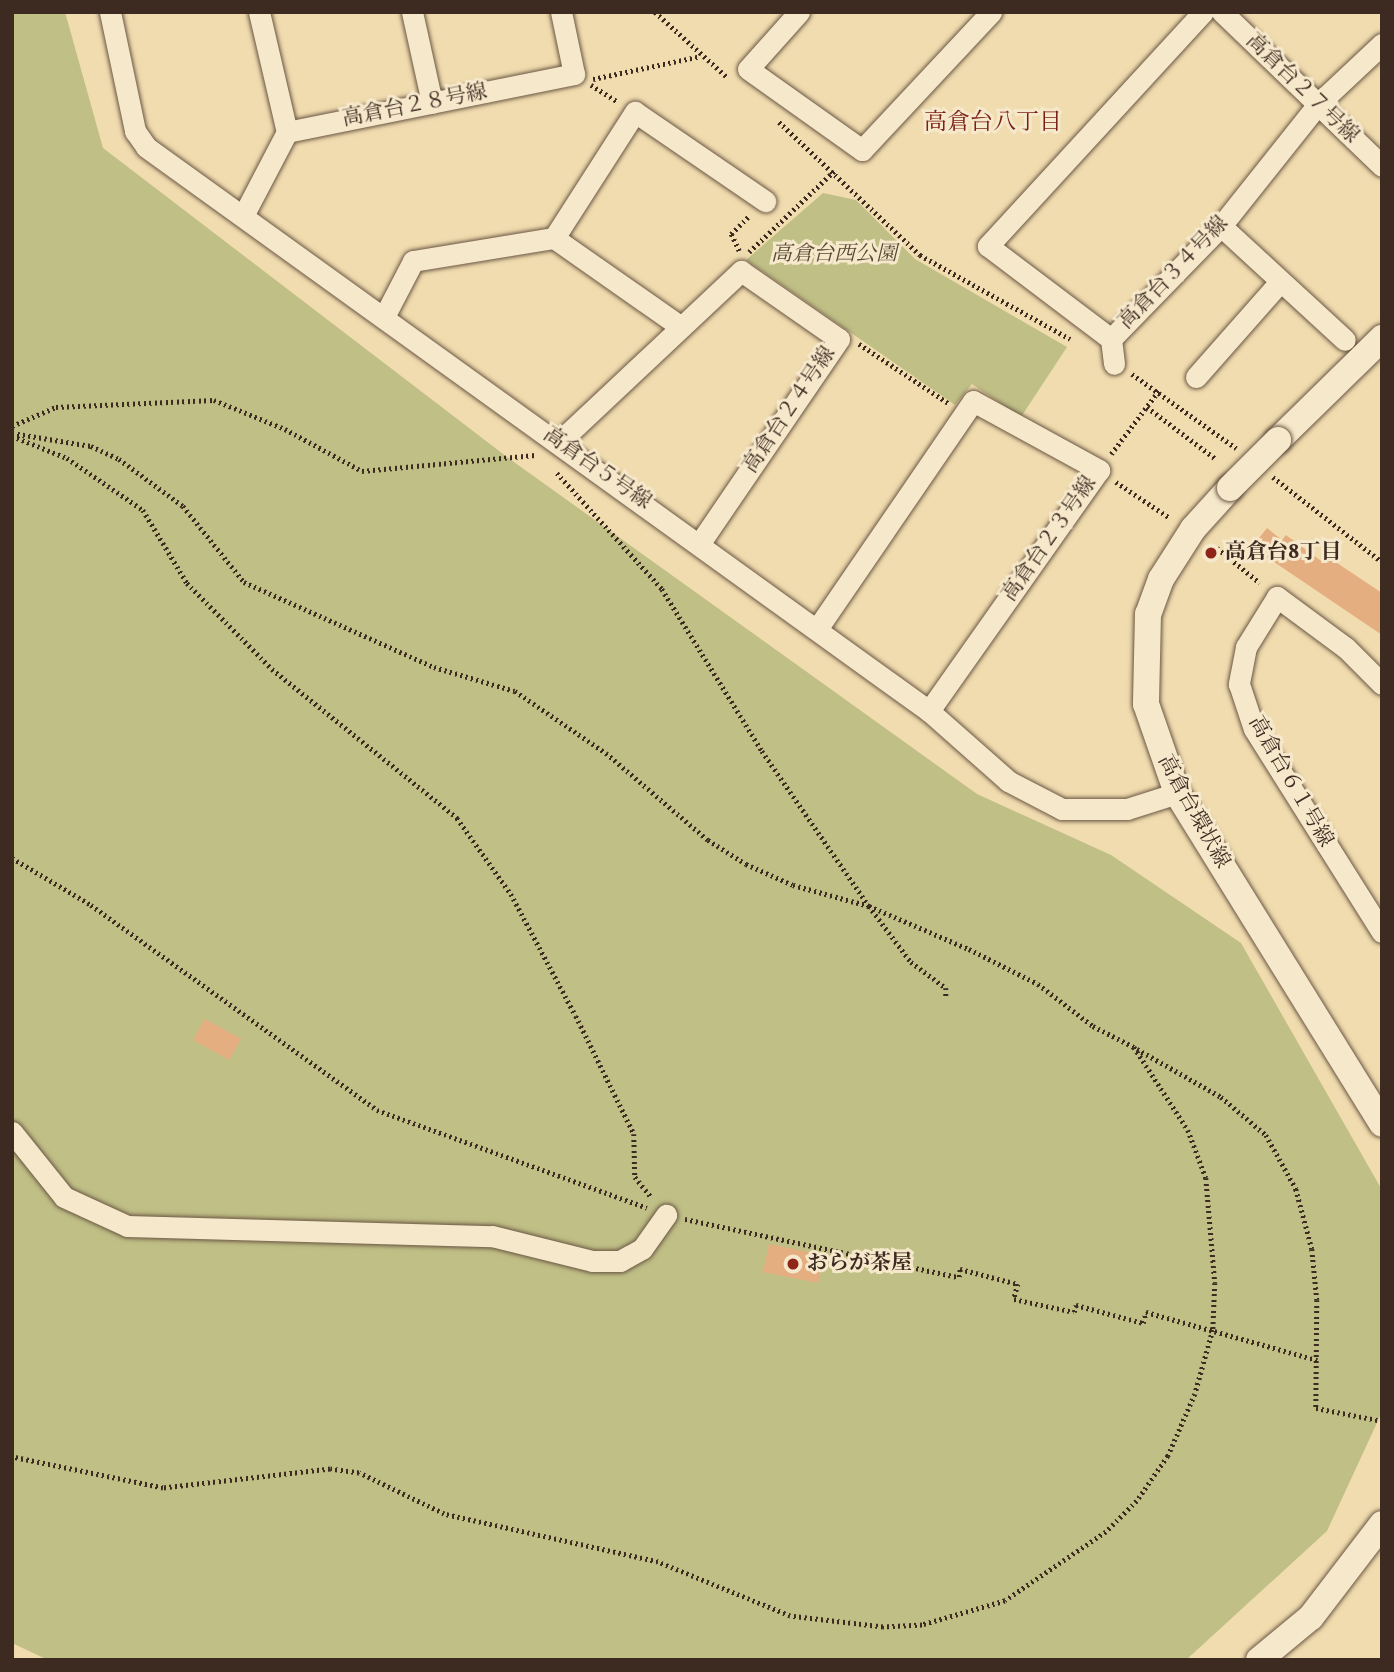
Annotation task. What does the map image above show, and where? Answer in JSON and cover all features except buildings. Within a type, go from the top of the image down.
[{"type":"street","name":"高倉台５号線","points":[[110,12],[135,131],[146,147],[700,543],[929,711],[1008,781],[1062,809],[1126,809],[1177,793]]},
{"type":"street","points":[[243,216],[287,132],[259,12]]},
{"type":"street","points":[[412,12],[432,103]]},
{"type":"street","name":"高倉台２８号線","points":[[287,132],[574,74],[561,12]]},
{"type":"street","points":[[799,12],[748,69],[862,150],[991,12]]},
{"type":"street","name":"高倉台３４号線","points":[[1203,12],[988,246],[1111,339],[1221,226],[1318,104],[1382,44]]},
{"type":"street","name":"高倉台２７号線","points":[[1222,12],[1382,166]]},
{"type":"street","points":[[554,238],[635,112],[765,201]]},
{"type":"street","points":[[1221,226],[1278,284],[1369,346]]},
{"type":"street","points":[[384,317],[413,261],[554,238],[681,327]]},
{"type":"street","name":"高倉台２４号線","points":[[559,442],[741,271],[839,339],[700,543]]},
{"type":"street","points":[[1196,377],[1278,284]]},
{"type":"street","points":[[1111,339],[1114,363]]},
{"type":"street","name":"高倉台環状線","points":[[1369,346],[1192,529],[1161,579],[1148,614],[1146,704],[1177,793],[1374,1095],[1382,1124]]},
{"type":"street","name":"高倉台２３号線","points":[[929,711],[1099,470],[973,401],[965,414]]},
{"type":"street","points":[[817,629],[965,414]]},
{"type":"street","points":[[1277,597],[1346,648],[1382,684]]},
{"type":"street","name":"高倉台６１号線","points":[[1277,597],[1246,648],[1239,684],[1254,729],[1382,932]]},
{"type":"street","points":[[12,1132],[64,1197],[127,1226],[492,1236],[592,1261],[620,1261],[642,1249],[666,1215]]},
{"type":"street","points":[[1259,1660],[1311,1617],[1382,1524]]},
{"type":"path","points":[[635,112],[584,81],[702,56]]},
{"type":"path","points":[[765,201],[731,234],[742,258],[835,170]]},
{"type":"path","points":[[839,339],[851,339],[965,414]]},
{"type":"path","points":[[1160,389],[1099,470],[1170,518]]},
{"type":"path","points":[[12,426],[56,407],[214,400],[285,429],[362,471],[540,455]]},
{"type":"path","points":[[1146,407],[1216,459]]},
{"type":"path","points":[[12,434],[91,446],[119,459],[183,506],[244,582],[434,667],[515,691],[585,737],[708,840],[746,864],[793,885],[869,906],[1038,984],[1093,1026],[1221,1097],[1266,1135],[1296,1189],[1312,1249],[1317,1360],[1316,1408],[1325,1412],[1382,1421]]},
{"type":"path","points":[[12,434],[67,458],[143,510],[187,583],[272,669],[457,818],[511,894],[576,1016],[634,1135],[635,1177],[666,1215]]},
{"type":"path","points":[[549,465],[662,589],[762,751],[869,906],[911,962],[946,988],[946,996]]},
{"type":"path","points":[[1217,548],[1277,597]]},
{"type":"path","points":[[12,858],[91,905],[377,1110],[666,1215],[958,1277],[960,1269],[1018,1284],[1014,1299],[1074,1312],[1076,1304],[1143,1323],[1146,1312],[1317,1360]]},
{"type":"path","points":[[12,1457],[163,1488],[330,1469],[359,1473],[444,1514],[658,1562],[790,1616],[883,1627],[922,1625],[1005,1601],[1106,1532],[1137,1501],[1168,1456],[1195,1394],[1213,1330],[1216,1283],[1206,1178],[1188,1130],[1134,1047]]},
{"type":"green space","points":[[12,12],[65,12],[103,148],[507,457],[977,794],[1111,855],[1241,943],[1382,1190],[1382,1412],[1327,1531],[1186,1660],[48,1660],[12,1643]]},
{"type":"green space","name":"高倉台西公園","points":[[823,193],[856,200],[915,259],[1067,347],[1021,417],[972,384],[955,405],[746,260]]},
{"type":"place","name":"高倉台8丁目","points":[[1211,553]]},
{"type":"place","name":"おらが茶屋","points":[[793,1264]]},
{"type":"district","name":"高倉台八丁目","points":[[993,123]]}]
